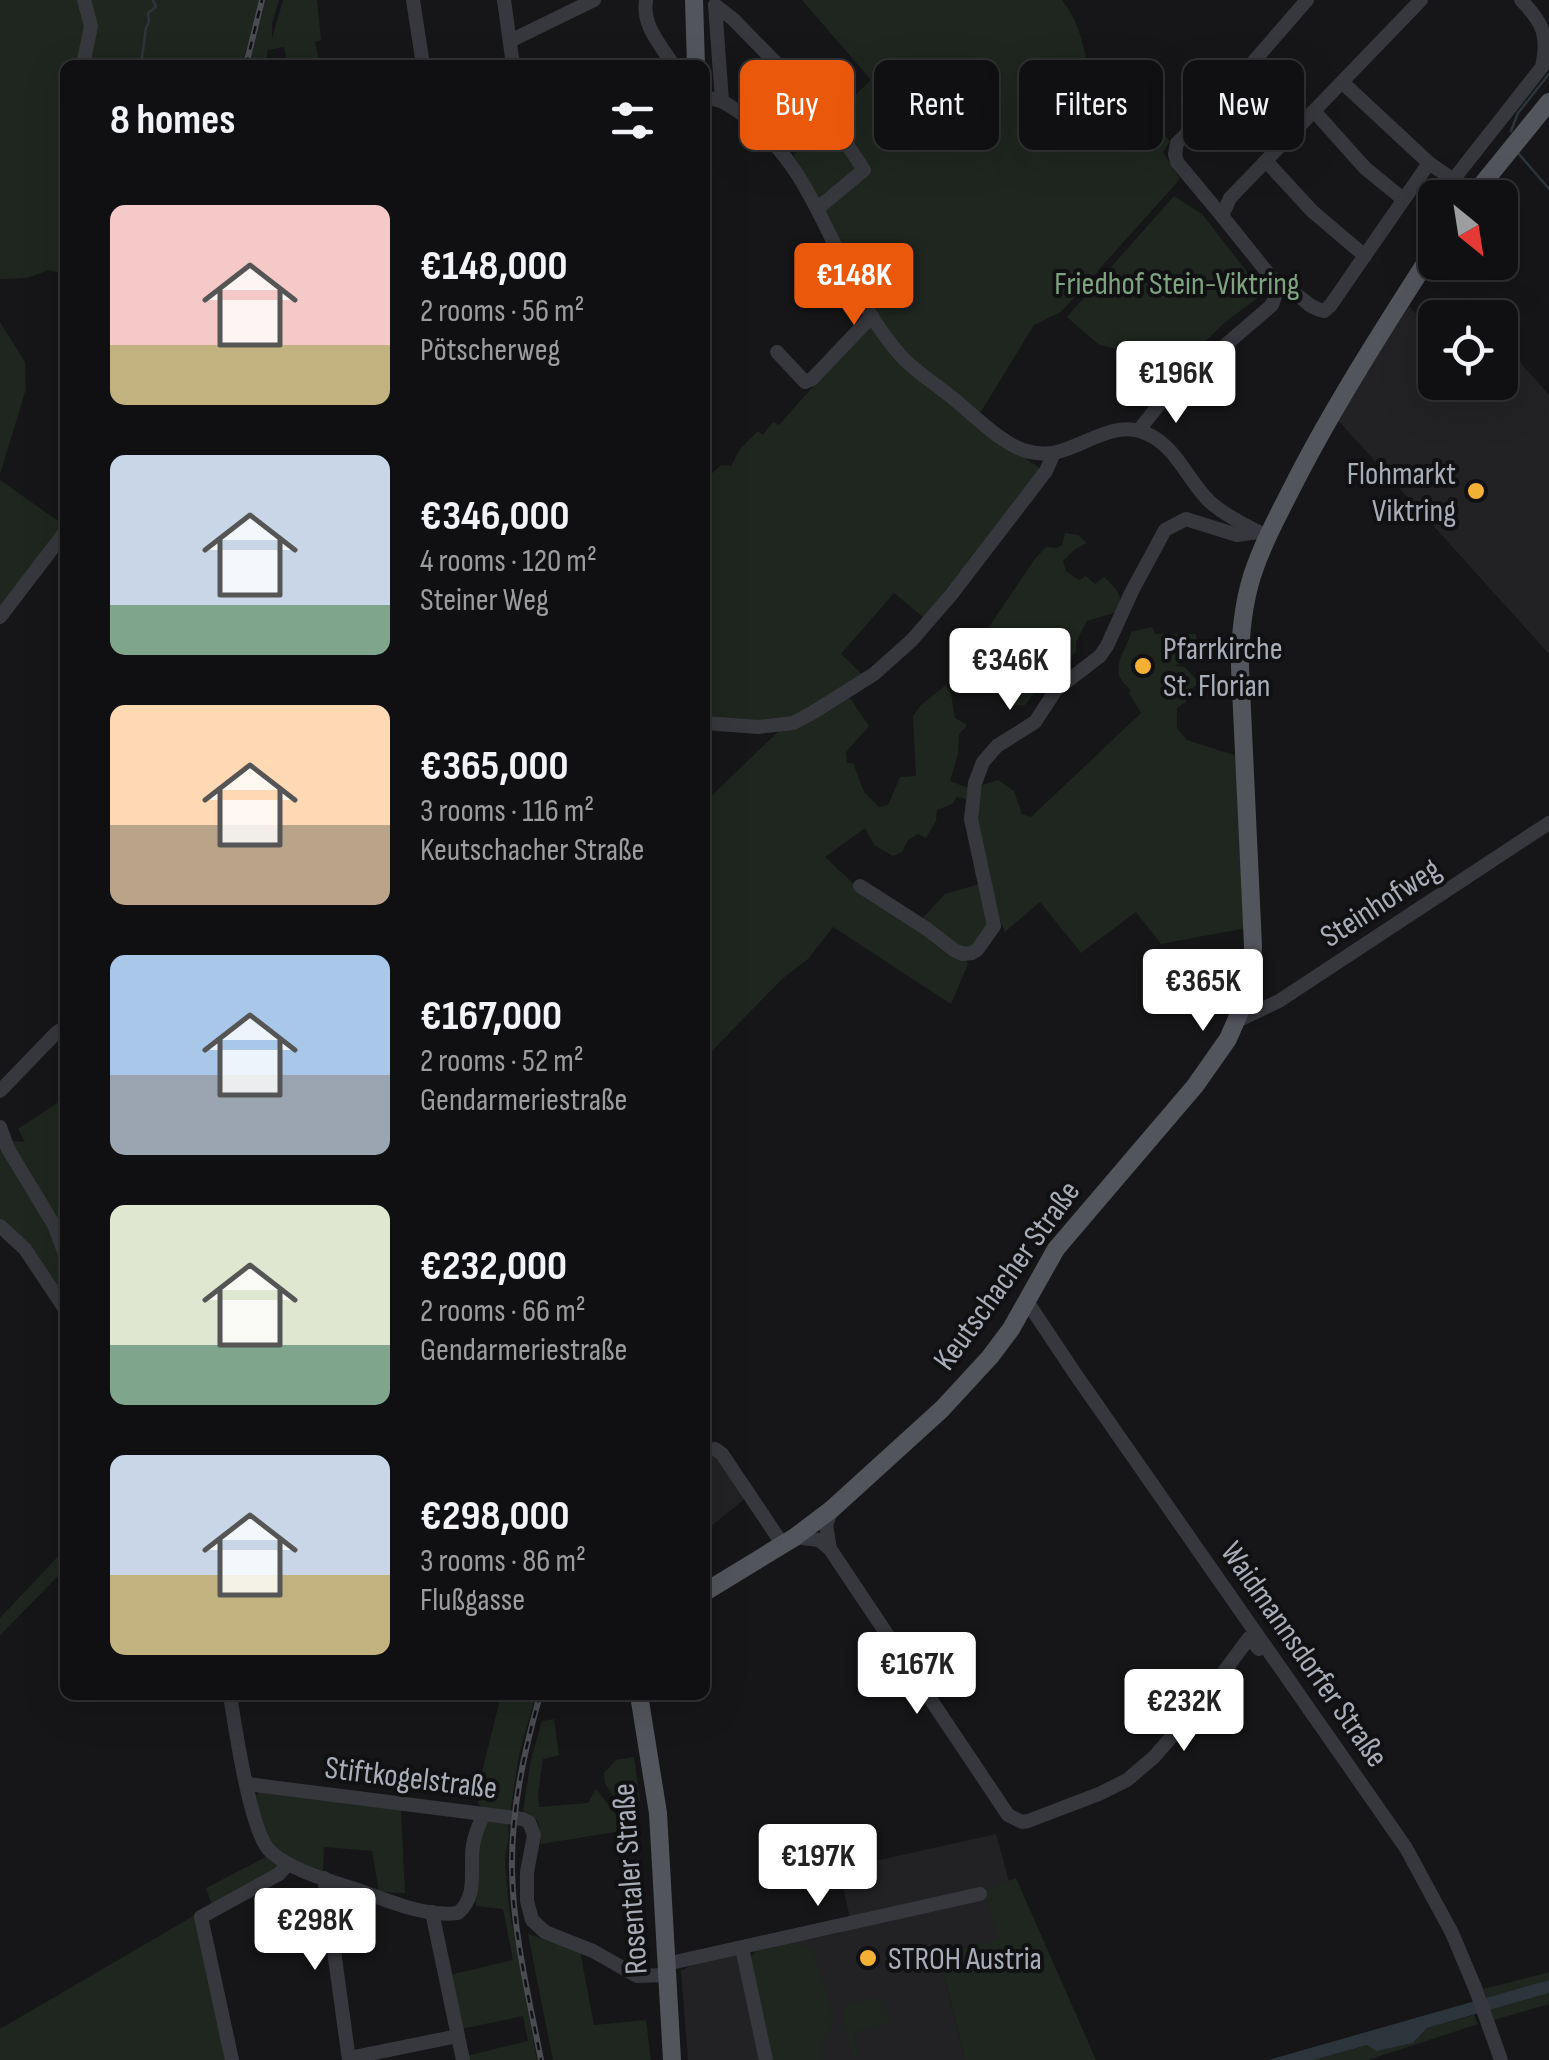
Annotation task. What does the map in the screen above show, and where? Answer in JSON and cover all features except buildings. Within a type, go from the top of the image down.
[{"type":"main road","points":[[694,0],[696,60]]},
{"type":"main road","points":[[1485,180],[1549,102]]},
{"type":"main road","name":"Keutschacher Straße","points":[[710,1589],[789,1541],[822,1539],[832,1509],[968,1382],[1010,1329],[1056,1248],[1195,1086],[1238,1021],[1251,976],[1253,946],[1240,640],[1262,534],[1418,275]]},
{"type":"main road","name":"Rosentaler Straße","points":[[640,1700],[657,1802],[672,2060]]},
{"type":"street","points":[[83,60],[91,26],[84,0]]},
{"type":"street","points":[[413,0],[422,60]]},
{"type":"street","points":[[504,0],[512,60]]},
{"type":"street","points":[[646,0],[647,22],[670,60]]},
{"type":"street","points":[[1139,430],[1165,397],[1272,304],[1277,291],[1275,282],[1177,162],[1175,154],[1177,143],[1210,113],[1308,0]]},
{"type":"street","points":[[1222,216],[1230,198],[1421,0]]},
{"type":"street","points":[[1342,83],[1453,180],[1542,68],[1548,52],[1545,28],[1521,0]]},
{"type":"street","points":[[510,41],[591,1]]},
{"type":"street","points":[[717,3],[722,100]]},
{"type":"street","points":[[717,3],[829,117],[864,170],[818,208]]},
{"type":"street","points":[[710,99],[722,100],[770,139],[818,208],[872,316],[904,360],[1006,440],[1026,451],[1054,452],[1111,432],[1139,430],[1174,454],[1212,504],[1262,534]]},
{"type":"street","points":[[1314,111],[1365,168],[1402,200]]},
{"type":"street","points":[[1266,162],[1312,212],[1364,256]]},
{"type":"street","points":[[1277,291],[1293,292],[1316,310],[1324,311],[1330,306],[1429,163]]},
{"type":"street","points":[[776,352],[806,382],[872,316]]},
{"type":"street","points":[[710,723],[758,727],[793,723],[874,674],[912,640],[951,594],[1046,471],[1054,452]]},
{"type":"street","points":[[860,886],[954,950],[972,954],[977,950],[994,926],[971,820],[975,783],[983,762],[997,746],[1035,722],[1056,690],[1100,656],[1165,530],[1186,519],[1237,535],[1262,534]]},
{"type":"street","points":[[0,617],[60,539]]},
{"type":"street","name":"Steinhofweg","points":[[1238,1021],[1279,1001],[1549,823]]},
{"type":"street","points":[[0,1092],[60,1030]]},
{"type":"street","points":[[0,1126],[8,1149],[60,1240]]},
{"type":"street","points":[[0,1226],[25,1248],[60,1301]]},
{"type":"street","name":"Waidmannsdorfer Straße","points":[[1026,1300],[1406,1848],[1452,1933],[1501,2060]]},
{"type":"street","points":[[715,1449],[789,1541]]},
{"type":"street","points":[[822,1539],[1008,1814],[1022,1822],[1128,1780],[1200,1704],[1249,1638],[1309,1706]]},
{"type":"street","points":[[231,1700],[256,1826],[269,1850],[288,1864],[411,1908],[445,1915],[458,1913],[472,1890],[473,1843],[484,1814]]},
{"type":"street","name":"Stiftkogelstraße","points":[[247,1784],[523,1819],[534,1835],[527,1872],[527,1901],[532,1920],[552,1935],[637,1976],[666,1970]]},
{"type":"street","points":[[232,2060],[201,1917],[279,1874],[288,1864]]},
{"type":"street","points":[[324,1878],[349,2059],[458,2036]]},
{"type":"street","points":[[666,1970],[742,1948],[980,1894]]},
{"type":"street","points":[[432,1912],[463,2060]]},
{"type":"street","points":[[742,1948],[766,2060]]},
{"type":"shaded area","points":[[259,0],[267,0],[250,60],[243,60]]},
{"type":"shaded area","name":"Flohmarkt Viktring","points":[[1409,306],[1418,316],[1418,400],[1518,400],[1518,360],[1549,395],[1549,654],[1337,419]]},
{"type":"shaded area","points":[[710,1444],[747,1497],[710,1527]]},
{"type":"shaded area","points":[[996,1834],[1009,1881],[985,1890],[1000,1939],[939,1956],[965,2060],[822,2060],[775,1946],[852,1927],[839,1869]]},
{"type":"shaded area","points":[[737,1955],[761,2060],[688,2060],[681,1971],[694,1964]]},
{"type":"shaded area","points":[[1549,1980],[1549,1993],[1427,2028],[1413,2043],[1376,2051],[1367,2045],[1314,2060],[1268,2060]]},
{"type":"green space","points":[[0,0],[259,0],[243,60],[60,60],[60,273],[49,270],[27,278],[0,279]]},
{"type":"green space","points":[[267,0],[279,0],[272,38],[283,0],[317,0],[321,40],[315,42],[319,60],[287,60],[284,47],[268,50],[265,60],[250,60]]},
{"type":"green space","points":[[802,0],[1062,0],[1077,26],[1087,60],[1019,60],[1019,150],[1163,150],[1163,133],[1170,141],[1163,152],[1180,179],[1061,312],[1034,325],[979,415],[906,357],[864,295],[791,158],[799,150],[854,150],[854,97],[871,80]]},
{"type":"green space","name":"Friedhof Stein-Viktring","points":[[1174,196],[1202,214],[1258,286],[1260,296],[1224,323],[1179,367],[1098,344],[1067,317]]},
{"type":"green space","points":[[0,322],[25,362],[26,389],[0,474]]},
{"type":"green space","points":[[873,325],[976,425],[1041,469],[924,618],[894,593],[841,654],[862,674],[816,705],[786,719],[756,722],[710,718],[710,475],[721,465],[731,466],[740,449],[758,431],[763,435],[773,422],[779,425],[862,331]]},
{"type":"green space","points":[[0,480],[60,522],[60,532],[0,610]]},
{"type":"green space","points":[[1065,533],[1078,535],[1087,543],[1063,561],[1066,571],[1079,580],[1086,576],[1095,584],[1104,577],[1118,593],[1117,612],[1087,621],[1076,642],[1076,651],[1055,679],[1043,681],[1025,705],[1007,706],[986,672],[992,661],[980,640],[1034,560],[1046,547],[1062,545]]},
{"type":"green space","points":[[1152,627],[1155,634],[1196,634],[1197,652],[1175,666],[1185,667],[1199,683],[1177,708],[1177,728],[1187,740],[1237,756],[1246,928],[1161,944],[1136,912],[1081,953],[1040,902],[1005,932],[994,907],[976,819],[982,785],[998,780],[1014,791],[1022,814],[1031,817],[1141,713],[1118,669],[1131,632]]},
{"type":"green space","points":[[946,685],[955,718],[966,724],[959,734],[950,781],[968,788],[966,799],[957,797],[952,804],[937,810],[936,821],[926,838],[918,834],[893,856],[874,845],[865,828],[825,857],[857,887],[964,958],[968,964],[951,1004],[833,927],[808,959],[782,979],[710,1053],[710,797],[781,729],[848,695],[869,726],[846,752],[847,763],[853,763],[864,792],[879,807],[888,805],[900,777],[916,776],[913,716]]},
{"type":"green space","points":[[983,883],[988,928],[967,951],[920,921],[945,894]]},
{"type":"green space","points":[[60,1101],[60,1294],[0,1222],[0,1140],[25,1142],[18,1129]]},
{"type":"green space","points":[[60,1554],[60,1574],[0,1635],[0,1618]]},
{"type":"green space","points":[[500,1700],[535,1700],[519,1755],[510,1813],[483,1810],[478,1803],[478,1788]]},
{"type":"green space","points":[[554,1719],[559,1755],[543,1759],[539,1807],[588,1803],[596,1789],[622,1822],[615,1832],[541,1844],[537,1820],[523,1811],[542,1721]]},
{"type":"green space","points":[[634,1757],[640,1801],[626,1802],[620,1807],[605,1783],[604,1773],[616,1760]]},
{"type":"green space","points":[[266,1791],[401,1809],[405,1893],[379,1892],[372,1851],[324,1847],[323,1874],[280,1853],[267,1839],[260,1823],[255,1798]]},
{"type":"green space","points":[[490,1820],[508,1821],[505,1860],[509,1909],[537,2060],[467,2060],[466,2056],[528,2041],[523,2016],[461,2029],[449,1975],[513,1960],[503,1909],[476,1906],[476,1848]]},
{"type":"green space","points":[[268,1856],[278,1863],[277,1869],[212,1905],[206,1888]]},
{"type":"green space","points":[[1016,1878],[1096,2060],[965,2060],[939,1955],[999,1939],[984,1890]]},
{"type":"green space","points":[[195,1915],[228,2060],[0,2060],[0,2029]]},
{"type":"green space","points":[[528,1934],[580,1951],[594,2025],[646,2020],[651,2060],[553,2060]]},
{"type":"green space","points":[[790,1944],[809,1946],[824,1984],[831,2024],[819,2045],[822,2060],[773,2060],[750,1958],[756,1951]]},
{"type":"green space","points":[[1549,1972],[1549,1980],[1487,1998],[1483,1989]]},
{"type":"green space","points":[[1549,1993],[1549,2004],[1487,2022],[1486,2011]]},
{"type":"green space","points":[[881,1997],[890,2023],[853,2032],[859,2059],[855,2058],[843,2011],[850,2004]]},
{"type":"green space","points":[[1474,2015],[1478,2024],[1368,2060],[1314,2060],[1367,2045],[1413,2043],[1427,2028]]},
{"type":"waterway","points":[[142,60],[148,13],[156,7],[153,0]]},
{"type":"waterway","points":[[1511,131],[1518,113],[1549,74]]},
{"type":"waterway","points":[[1519,154],[1549,189]]},
{"type":"railway","points":[[247,60],[262,0]]},
{"type":"railway","points":[[539,1700],[520,1781],[512,1870],[518,1941],[541,2060]]},
{"type":"place","name":"Flohmarkt Viktring","points":[[1476,491]]},
{"type":"place","name":"Pfarrkirche St. Florian","points":[[1143,666]]},
{"type":"place","name":"STROH Austria","points":[[868,1958]]}]
